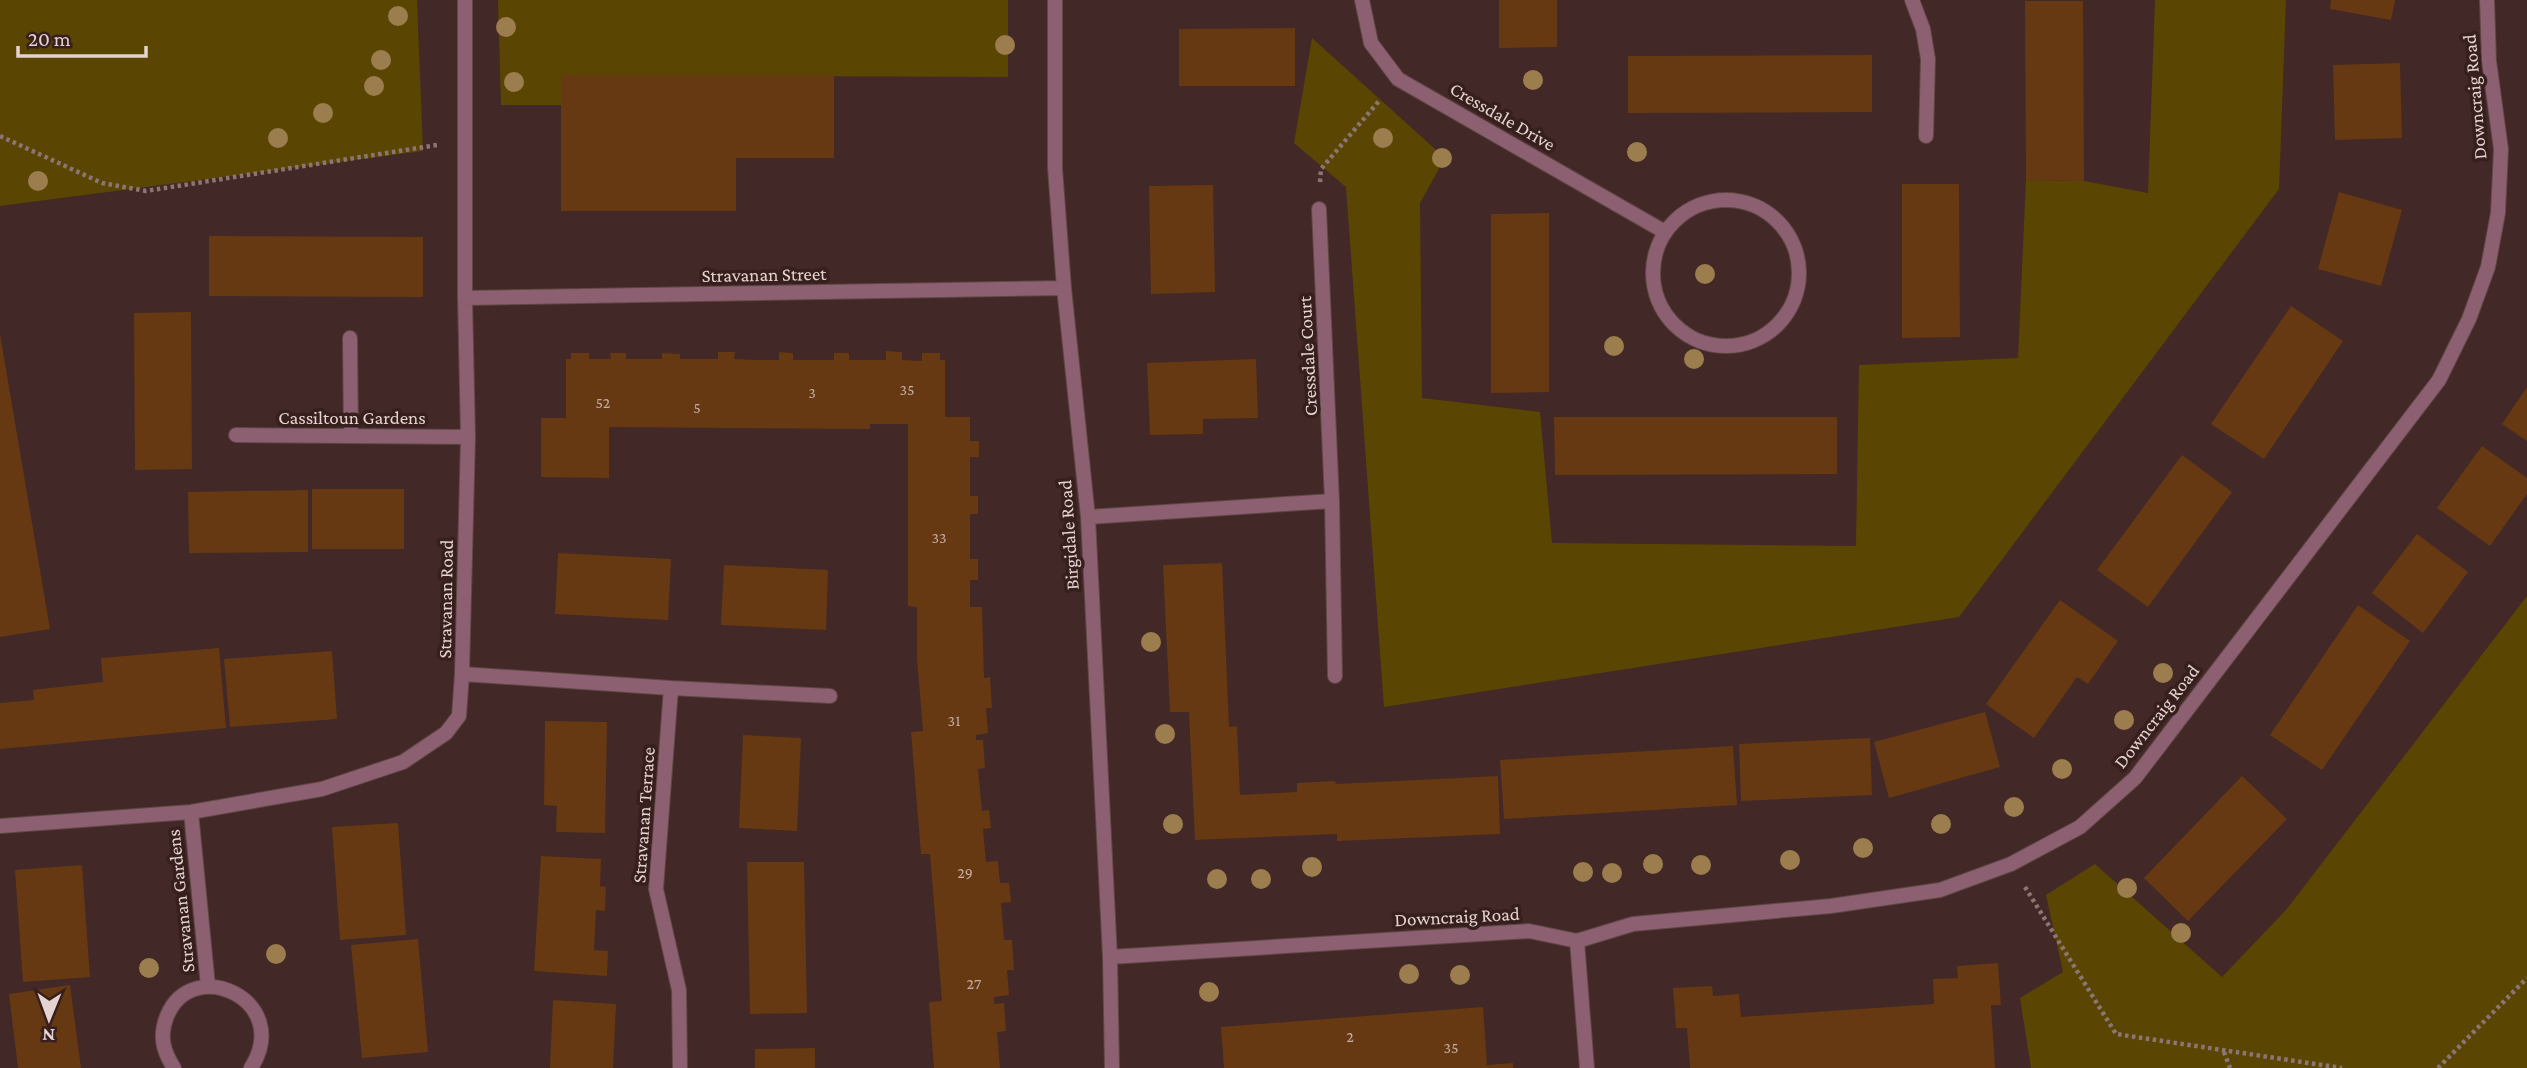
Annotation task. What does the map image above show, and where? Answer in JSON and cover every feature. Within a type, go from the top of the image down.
[{"type":"street","name":"Stravanan Road","points":[[0,826],[191,812],[322,789],[403,762],[446,733],[459,716],[468,437],[465,0]]},
{"type":"street","name":"Birgidale Road","points":[[1055,0],[1055,168],[1064,288],[1088,517],[1110,957],[1112,1068]]},
{"type":"street","name":"Cressdale Drive","points":[[1362,0],[1371,43],[1398,79],[1665,232]]},
{"type":"street","points":[[1912,0],[1923,29],[1928,59],[1926,136]]},
{"type":"street","name":"Downcraig Road","points":[[1110,957],[1529,931],[1577,941],[1633,924],[1831,906],[1940,890],[2011,864],[2080,827],[2135,778],[2439,380],[2469,319],[2488,267],[2498,213],[2501,149],[2488,61],[2487,0]]},
{"type":"street","points":[[1723,200],[1757,206],[1778,221],[1794,245],[1800,270],[1797,294],[1786,317],[1772,331],[1750,343],[1715,346],[1691,338],[1677,327],[1661,307],[1653,283],[1655,255],[1665,232],[1676,219],[1698,205],[1723,200]]},
{"type":"street","name":"Cressdale Court","points":[[1319,209],[1332,501],[1335,676]]},
{"type":"street","name":"Stravanan Street","points":[[465,298],[1064,288]]},
{"type":"street","points":[[350,338],[351,436]]},
{"type":"street","name":"Cassiltoun Gardens","points":[[236,435],[468,437]]},
{"type":"street","points":[[1088,517],[1332,501]]},
{"type":"street","points":[[462,674],[830,696]]},
{"type":"street","name":"Stravanan Terrace","points":[[671,688],[656,889],[679,990],[680,1068]]},
{"type":"street","name":"Stravanan Gardens","points":[[191,812],[208,986]]},
{"type":"street","points":[[1577,941],[1587,1068]]},
{"type":"street","name":"Stravanan Gardens","points":[[174,1068],[166,1056],[162,1041],[163,1026],[169,1011],[186,995],[208,986],[225,988],[241,996],[253,1007],[261,1023],[262,1040],[258,1056],[250,1068]]},
{"type":"path","points":[[1319,209],[1321,169],[1398,79]]},
{"type":"path","points":[[0,136],[102,183],[146,191],[465,140]]},
{"type":"path","points":[[2011,864],[2116,1034],[2342,1068]]},
{"type":"path","points":[[2438,1068],[2527,978]]},
{"type":"path","points":[[2223,1051],[2230,1068]]},
{"type":"shaded area","points":[[0,0],[417,0],[423,151],[0,206]]},
{"type":"shaded area","points":[[498,0],[1008,0],[1008,77],[562,75],[561,105],[501,105]]},
{"type":"shaded area","points":[[2155,0],[2286,0],[2279,189],[1959,617],[1384,707],[1346,187],[1294,143],[1312,38],[1445,158],[1420,203],[1422,398],[1540,412],[1552,543],[1856,546],[1859,365],[2018,358],[2026,180],[2084,181],[2148,193]]},
{"type":"shaded area","points":[[2527,596],[2527,1068],[2031,1068],[2020,998],[2063,972],[2046,895],[2095,864],[2222,977],[2286,910]]},
{"type":"building","points":[[1499,0],[1557,0],[1557,47],[1499,48]]},
{"type":"building","points":[[2331,0],[2395,0],[2391,20],[2330,9]]},
{"type":"building","points":[[2025,1],[2083,1],[2084,181],[2026,180]]},
{"type":"building","points":[[1295,28],[1295,86],[1179,86],[1179,29]]},
{"type":"building","points":[[1872,55],[1872,112],[1628,113],[1628,56]]},
{"type":"building","points":[[2400,63],[2402,138],[2335,140],[2333,65]]},
{"type":"building","points":[[561,75],[834,75],[834,158],[736,158],[736,211],[561,211]]},
{"type":"building","points":[[1902,184],[1959,184],[1960,337],[1902,338]]},
{"type":"building","points":[[1213,185],[1215,292],[1151,294],[1149,186]]},
{"type":"building","points":[[2339,192],[2402,210],[2381,286],[2318,269]]},
{"type":"building","points":[[1549,213],[1549,392],[1491,393],[1491,214]]},
{"type":"building","points":[[209,236],[423,237],[423,297],[209,296]]},
{"type":"building","points":[[2291,306],[2343,341],[2264,459],[2211,424]]},
{"type":"building","points":[[191,312],[192,469],[135,470],[134,313]]},
{"type":"building","points":[[0,334],[50,629],[0,637]]},
{"type":"building","points":[[886,351],[902,352],[902,360],[922,361],[922,353],[940,353],[940,360],[945,360],[945,417],[970,417],[970,441],[979,441],[979,457],[970,457],[970,496],[978,496],[978,514],[970,514],[970,559],[978,559],[978,580],[970,580],[970,607],[982,607],[984,678],[990,677],[992,708],[986,708],[988,733],[976,735],[976,740],[983,740],[985,768],[978,769],[982,811],[989,810],[991,828],[983,829],[986,862],[998,861],[1000,883],[1009,883],[1011,902],[1001,903],[1004,940],[1012,940],[1014,970],[1007,970],[1009,995],[994,997],[994,1004],[1004,1003],[1006,1031],[997,1032],[1000,1068],[934,1068],[929,1002],[942,1001],[930,854],[921,854],[911,732],[923,731],[917,658],[917,607],[908,606],[908,424],[870,424],[870,429],[609,427],[609,478],[541,477],[541,418],[566,418],[566,359],[571,359],[571,353],[589,353],[589,359],[611,359],[610,353],[626,353],[626,359],[662,359],[662,353],[680,354],[680,359],[718,359],[718,352],[735,352],[734,359],[779,360],[779,352],[793,353],[793,360],[834,360],[834,353],[849,353],[849,360],[886,360]]},
{"type":"building","points":[[1256,359],[1258,418],[1203,419],[1203,434],[1150,435],[1147,363]]},
{"type":"building","points":[[2527,387],[2527,441],[2502,424]]},
{"type":"building","points":[[1554,417],[1837,417],[1837,474],[1555,475]]},
{"type":"building","points":[[2482,446],[2527,478],[2527,494],[2490,546],[2437,508]]},
{"type":"building","points":[[2182,455],[2232,492],[2148,607],[2097,570]]},
{"type":"building","points":[[312,489],[404,489],[404,549],[312,549]]},
{"type":"building","points":[[308,490],[308,552],[189,553],[188,492]]},
{"type":"building","points":[[2417,534],[2468,572],[2423,633],[2372,593]]},
{"type":"building","points":[[558,553],[671,559],[668,620],[555,614]]},
{"type":"building","points":[[1222,563],[1229,727],[1237,726],[1240,795],[1297,792],[1297,783],[1335,781],[1336,784],[1498,776],[1500,834],[1337,841],[1337,834],[1195,840],[1189,712],[1170,712],[1163,565]]},
{"type":"building","points":[[724,565],[828,570],[826,630],[721,625]]},
{"type":"building","points":[[2060,600],[2118,641],[2088,684],[2077,677],[2034,738],[1986,704]]},
{"type":"building","points":[[2358,605],[2410,641],[2322,770],[2270,735]]},
{"type":"building","points":[[219,648],[226,728],[0,749],[0,703],[34,700],[33,690],[103,682],[101,658]]},
{"type":"building","points":[[332,651],[337,719],[230,727],[224,659]]},
{"type":"building","points":[[1985,712],[2000,767],[1889,798],[1874,742]]},
{"type":"building","points":[[545,721],[607,722],[605,833],[556,832],[557,806],[544,805]]},
{"type":"building","points":[[743,735],[801,738],[797,831],[739,828]]},
{"type":"building","points":[[1870,738],[1872,795],[1741,801],[1739,744]]},
{"type":"building","points":[[1733,746],[1737,805],[1504,819],[1500,760]]},
{"type":"building","points":[[2242,776],[2287,819],[2188,921],[2144,878]]},
{"type":"building","points":[[398,823],[406,935],[340,940],[332,827]]},
{"type":"building","points":[[541,856],[601,859],[600,886],[606,887],[605,911],[596,910],[594,950],[608,951],[607,976],[534,971]]},
{"type":"building","points":[[747,862],[804,862],[807,1013],[750,1014]]},
{"type":"building","points":[[82,865],[90,977],[23,982],[15,870]]},
{"type":"building","points":[[418,939],[428,1052],[362,1058],[351,945]]},
{"type":"building","points":[[1998,963],[2001,1005],[1991,1005],[1995,1068],[1690,1068],[1687,1028],[1676,1028],[1673,988],[1712,986],[1713,996],[1739,994],[1741,1017],[1934,1004],[1933,979],[1958,978],[1957,966]]},
{"type":"building","points":[[70,985],[81,1068],[18,1068],[9,994]]},
{"type":"building","points":[[553,1000],[616,1004],[613,1068],[550,1068]]},
{"type":"building","points":[[1483,1007],[1487,1065],[1513,1063],[1513,1068],[1224,1068],[1221,1027]]},
{"type":"building","points":[[815,1048],[815,1068],[755,1068],[755,1049]]}]
